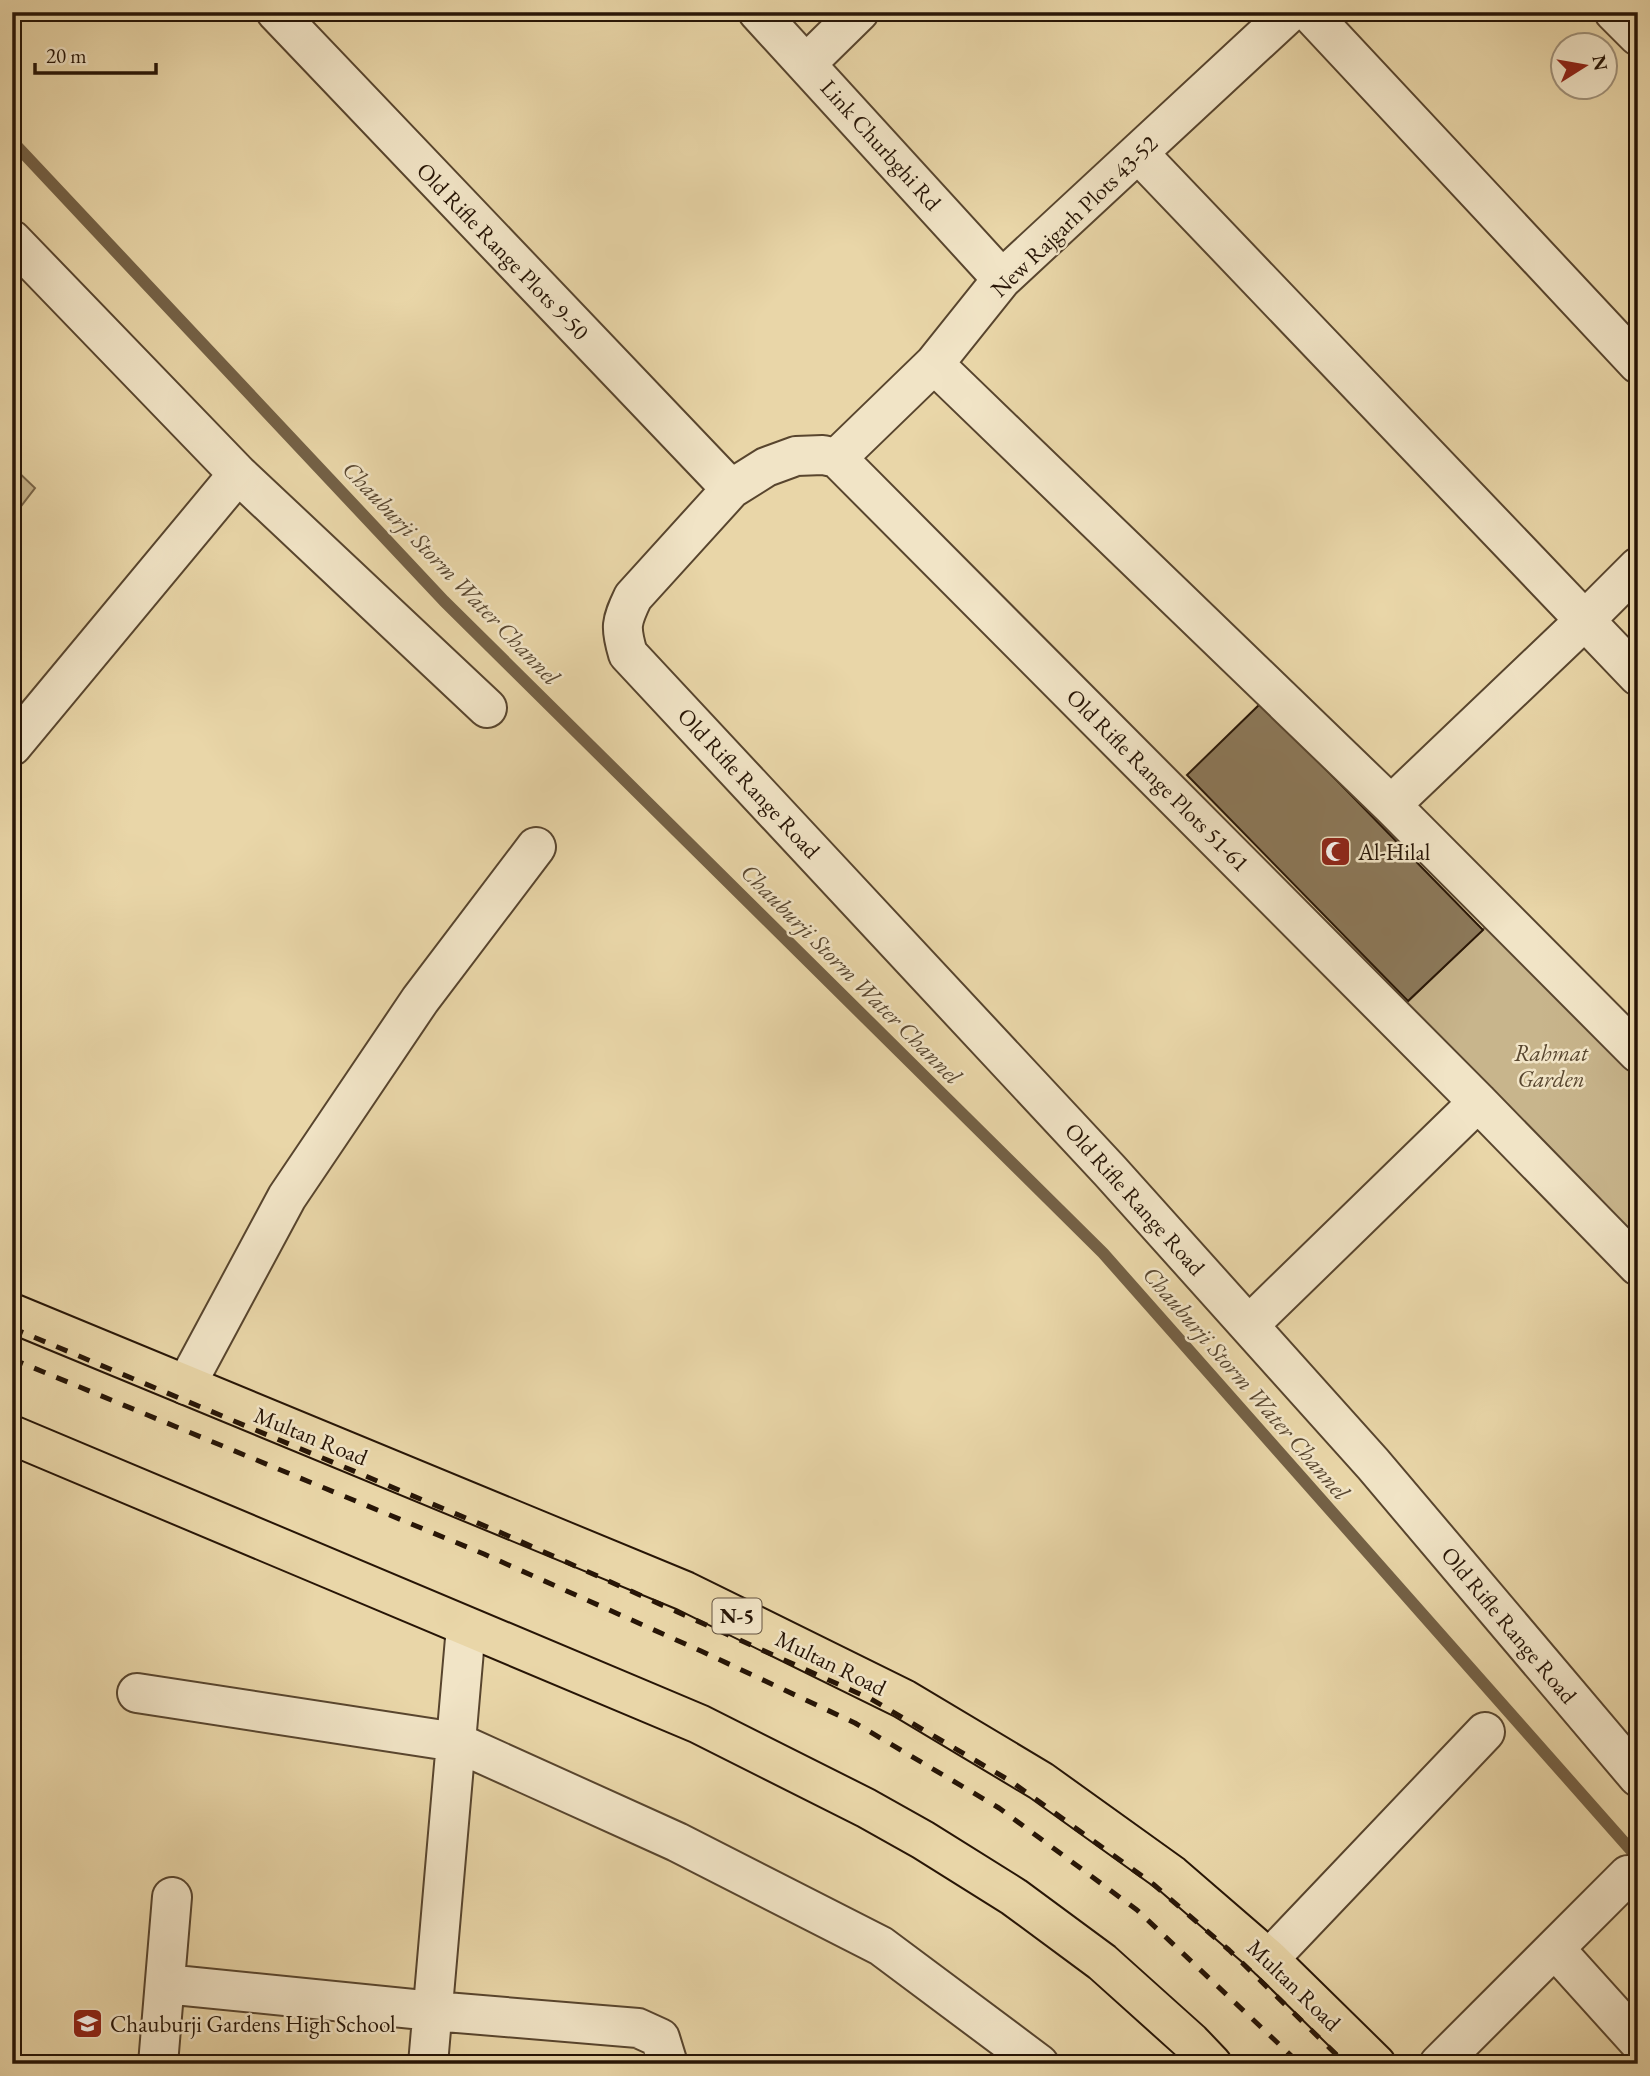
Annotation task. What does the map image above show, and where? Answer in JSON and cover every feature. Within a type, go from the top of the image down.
[{"type":"main road","name":"Multan Road","points":[[12,1313],[400,1471],[685,1591],[904,1699],[1041,1781],[1171,1875],[1269,1959],[1376,2064]]},
{"type":"main road","points":[[14,1441],[699,1724],[866,1808],[923,1839],[1014,1897],[1102,1962],[1212,2064]]},
{"type":"street","name":"Old Rifle Range Plots 9-50","points":[[276,12],[731,489]]},
{"type":"street","name":"Link Churbghi Rd","points":[[758,12],[1002,279]]},
{"type":"street","points":[[806,64],[859,12]]},
{"type":"street","name":"New Rajgarh Plots 43-52","points":[[837,458],[934,364],[1002,279],[1290,12]]},
{"type":"street","points":[[1309,12],[1638,364]]},
{"type":"street","points":[[1614,12],[1638,36]]},
{"type":"street","points":[[1139,154],[1638,676]]},
{"type":"street","points":[[12,240],[239,474],[487,708]]},
{"type":"street","points":[[934,364],[1391,805],[1638,1052]]},
{"type":"street","points":[[731,489],[766,467],[796,456],[823,455],[837,458]]},
{"type":"street","name":"Old Rifle Range Plots 51-61","points":[[837,458],[1638,1266]]},
{"type":"street","points":[[12,746],[239,474]]},
{"type":"street","name":"Old Rifle Range Road","points":[[731,489],[633,597],[624,617],[621,633],[628,654],[1037,1091],[1249,1325],[1373,1464],[1638,1777]]},
{"type":"street","points":[[1391,805],[1638,567]]},
{"type":"street","points":[[186,1385],[287,1196],[420,1000],[536,847]]},
{"type":"street","points":[[1249,1325],[1478,1102]]},
{"type":"street","points":[[428,2064],[466,1627]]},
{"type":"street","points":[[137,1693],[456,1742],[677,1842],[881,1946],[1039,2064]]},
{"type":"street","points":[[1269,1959],[1485,1732]]},
{"type":"street","points":[[1440,2064],[1628,1875]]},
{"type":"street","points":[[158,2064],[172,1897]]},
{"type":"street","points":[[1555,1950],[1638,2041]]},
{"type":"street","points":[[165,1984],[638,2028],[660,2038],[668,2064]]},
{"type":"green space","points":[[12,466],[35,488],[12,518]]},
{"type":"green space","name":"Rahmat Garden","points":[[1500,913],[1638,1052],[1638,1258],[1399,1010]]},
{"type":"building","name":"Al-Hilal","points":[[1261,703],[1483,930],[1408,1001],[1187,775]]},
{"type":"waterway","name":"Chauburji Storm Water Channel","points":[[12,141],[444,601],[1103,1253],[1638,1858]]},
{"type":"railway","points":[[12,1328],[504,1534],[871,1699],[1012,1782],[1153,1884],[1229,1950],[1346,2064]]},
{"type":"railway","points":[[12,1359],[484,1554],[855,1723],[999,1808],[1137,1910],[1300,2064]]},
{"type":"place","name":"Al-Hilal","points":[[1335,852]]},
{"type":"place","name":"Chauburji Gardens High School","points":[[87,2024]]}]
